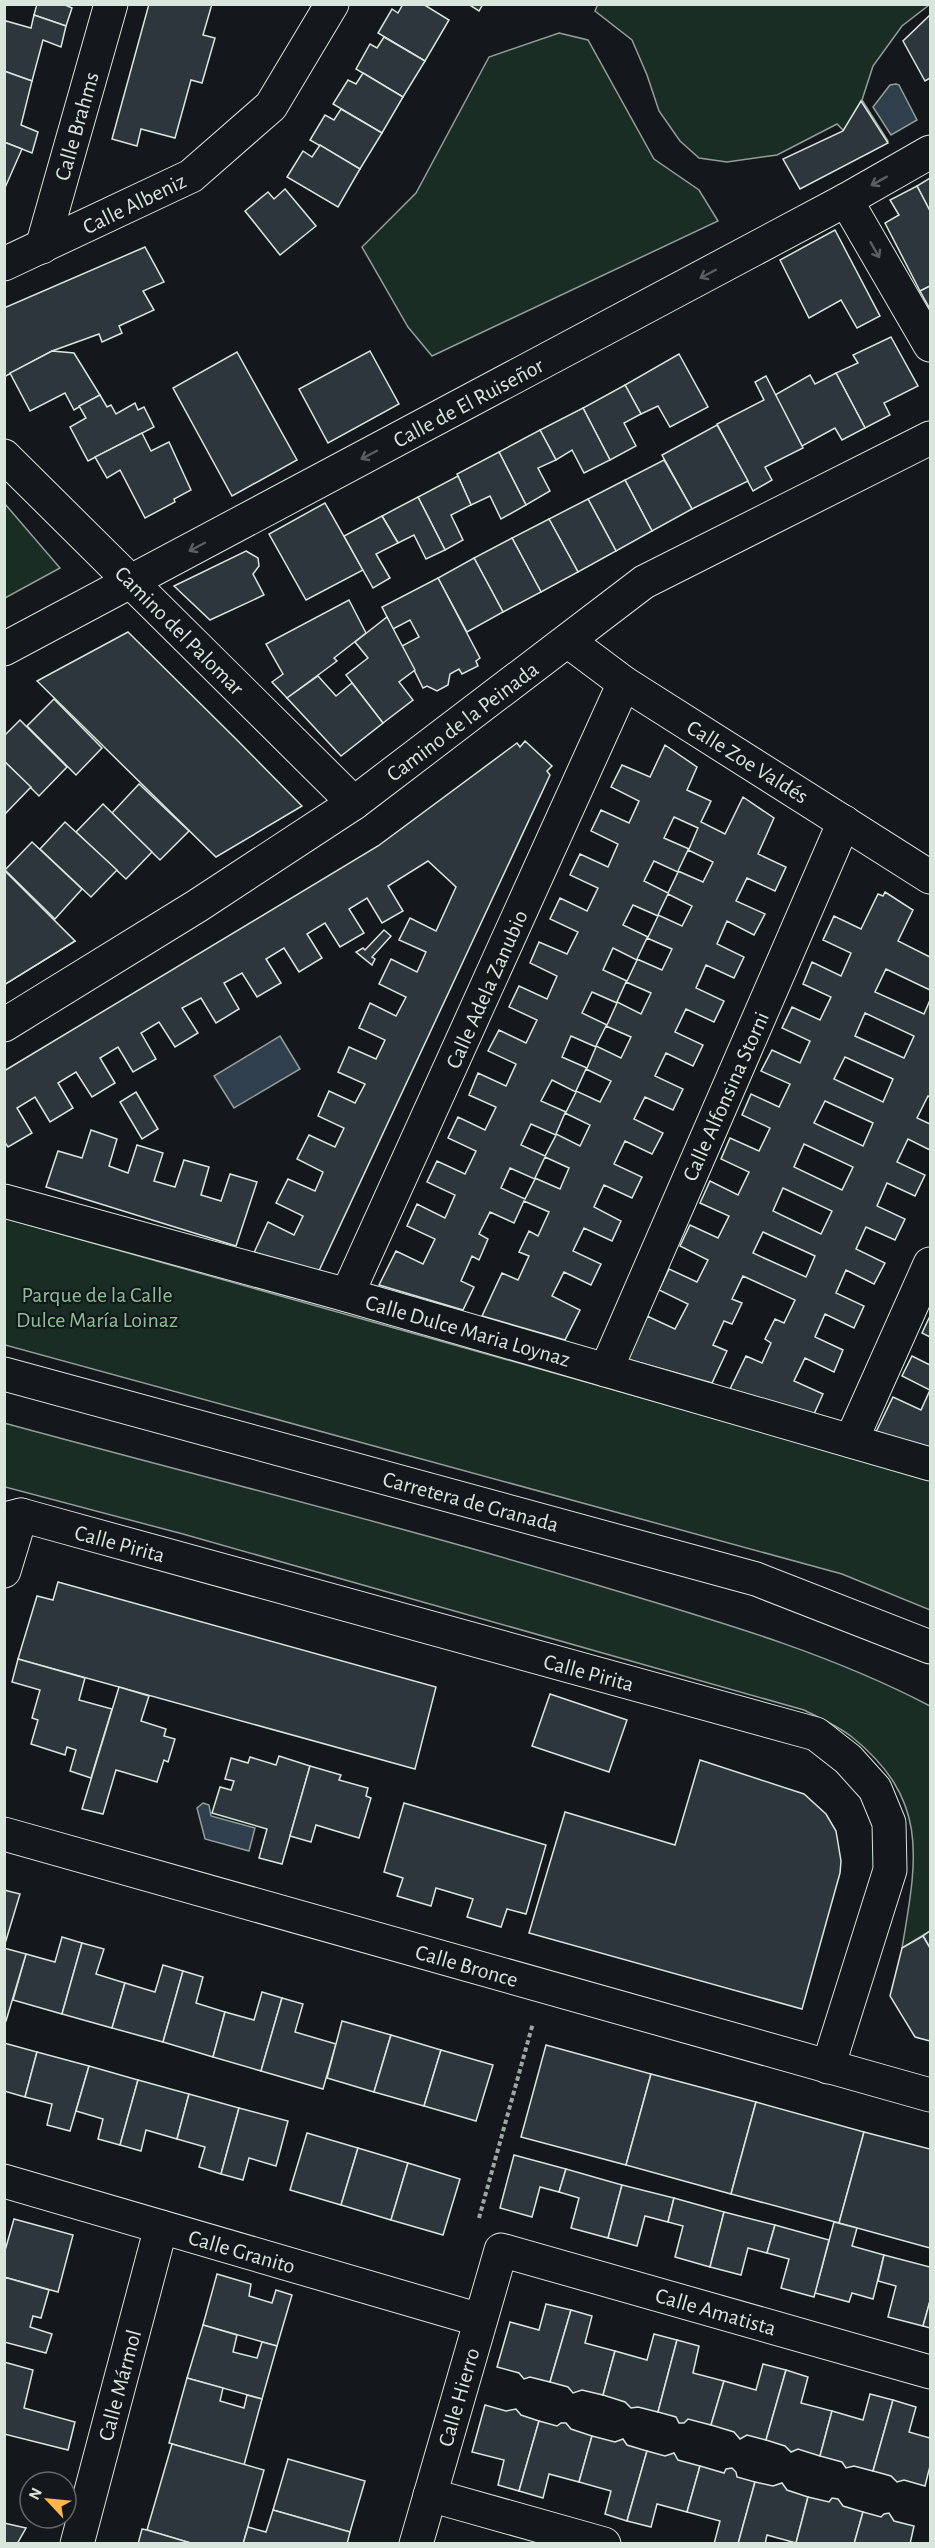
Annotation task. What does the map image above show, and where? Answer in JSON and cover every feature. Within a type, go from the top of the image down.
[{"type":"main road","name":"Calle Brahms","points":[[42,247],[111,4]]},
{"type":"main road","name":"Calle Albeniz","points":[[4,264],[191,176],[271,106],[332,4]]},
{"type":"main road","name":"Calle de El Ruiseñor","points":[[4,649],[846,200],[930,152]]},
{"type":"main road","points":[[846,200],[930,345]]},
{"type":"main road","name":"Camino de la Peinada","points":[[4,1025],[197,906],[354,803],[644,582],[930,438]]},
{"type":"main road","name":"Camino del Palomar","points":[[4,456],[354,803]]},
{"type":"main road","name":"Calle Zoe Valdés","points":[[568,641],[624,683],[930,877]]},
{"type":"main road","name":"Calle Adela Zanubio","points":[[347,1295],[624,683]]},
{"type":"main road","name":"Calle Alfonsina Storni","points":[[606,1370],[844,822]]},
{"type":"main road","name":"Calle Dulce Maria Loynaz","points":[[4,1201],[347,1295],[930,1464]]},
{"type":"main road","points":[[851,1441],[930,1264]]},
{"type":"main road","name":"Carretera de Granada","points":[[4,1374],[756,1579],[930,1647]]},
{"type":"main road","points":[[4,1571],[13,1517]]},
{"type":"main road","name":"Calle Pirita","points":[[13,1517],[52,1524],[816,1734],[848,1759],[875,1789],[889,1823],[890,1870],[828,2067]]},
{"type":"main road","name":"Calle Bronce","points":[[4,1834],[930,2095]]},
{"type":"main road","name":"Calle Granito","points":[[4,2181],[480,2320]]},
{"type":"main road","name":"Calle Mármol","points":[[77,2544],[161,2227]]},
{"type":"main road","name":"Calle Hierro","points":[[416,2544],[501,2250]]},
{"type":"main road","name":"Calle Amatista","points":[[501,2250],[930,2372]]},
{"type":"main road","points":[[430,2495],[604,2544]]},
{"type":"path","points":[[501,2250],[478,2223],[543,1987]]},
{"type":"green space","points":[[598,4],[929,5],[902,26],[873,66],[862,100],[888,141],[867,154],[837,124],[777,155],[727,162],[699,158],[680,141],[659,111],[632,40],[595,11]]},
{"type":"green space","points":[[559,33],[588,40],[654,159],[699,190],[718,221],[432,356],[408,327],[362,247],[416,193],[489,57]]},
{"type":"green space","points":[[5,504],[60,568],[4,598]]},
{"type":"green space","name":"Parque de la Calle Dulce María Loinaz","points":[[4,1218],[930,1479],[930,1610],[842,1574],[5,1345]]},
{"type":"green space","points":[[4,1423],[449,1542],[682,1611],[766,1638],[850,1669],[930,1706],[930,1931],[902,1948],[913,1859],[912,1833],[906,1808],[895,1784],[877,1761],[852,1737],[835,1726],[804,1710],[183,1534],[5,1487]]},
{"type":"water","points":[[890,85],[899,85],[917,120],[891,135],[873,107]]},
{"type":"water","points":[[280,1036],[300,1069],[234,1108],[214,1076]]},
{"type":"water","points":[[203,1803],[209,1805],[211,1816],[255,1828],[249,1851],[205,1839],[197,1808]]},
{"type":"building","points":[[37,4],[63,4],[72,8],[66,26],[34,15]]},
{"type":"building","points":[[149,4],[212,4],[203,35],[215,38],[202,83],[191,80],[175,138],[141,129],[137,146],[112,139]]},
{"type":"building","points":[[403,4],[423,4],[449,20],[425,61],[378,33],[392,9],[398,13]]},
{"type":"building","points":[[468,4],[483,4],[479,11]]},
{"type":"building","points":[[34,15],[66,26],[61,47],[43,40],[32,81],[4,71],[4,26],[6,21],[31,28]]},
{"type":"building","points":[[930,15],[930,78],[925,81],[903,41]]},
{"type":"building","points":[[384,37],[425,61],[403,97],[356,69],[370,44],[377,48]]},
{"type":"building","points":[[4,71],[32,81],[21,125],[38,132],[32,153],[4,142]]},
{"type":"building","points":[[363,73],[403,97],[382,133],[333,104],[348,80],[356,84]]},
{"type":"building","points":[[861,101],[888,143],[800,189],[783,159],[843,131]]},
{"type":"building","points":[[341,109],[382,133],[360,169],[310,140],[325,115],[334,120]]},
{"type":"building","points":[[4,142],[22,149],[4,190]]},
{"type":"building","points":[[320,145],[360,169],[338,207],[287,177],[303,151],[312,157]]},
{"type":"building","points":[[930,178],[930,211],[917,186]]},
{"type":"building","points":[[917,186],[930,211],[930,286],[920,291],[885,223],[899,215],[890,200]]},
{"type":"building","points":[[285,189],[316,226],[280,255],[245,211],[268,192],[274,199]]},
{"type":"building","points":[[835,230],[880,316],[857,328],[841,300],[809,318],[780,260]]},
{"type":"building","points":[[145,247],[164,282],[143,291],[154,310],[119,326],[122,333],[102,342],[99,334],[52,351],[4,377],[4,308]]},
{"type":"building","points":[[930,286],[930,309],[920,291]]},
{"type":"building","points":[[891,337],[918,386],[884,403],[890,415],[865,428],[836,373],[858,363],[853,355]]},
{"type":"building","points":[[52,351],[74,353],[100,395],[74,410],[65,393],[30,411],[10,373]]},
{"type":"building","points":[[370,351],[399,404],[328,443],[299,389]]},
{"type":"building","points":[[237,352],[297,460],[232,496],[173,388]]},
{"type":"building","points":[[679,354],[708,407],[670,427],[658,406],[641,414],[625,385]]},
{"type":"building","points":[[836,373],[865,428],[842,440],[835,428],[802,446],[775,395],[810,375],[815,384]]},
{"type":"building","points":[[766,376],[803,448],[765,467],[772,480],[753,491],[717,424],[764,400],[755,382]]},
{"type":"building","points":[[625,385],[641,414],[624,423],[636,446],[610,460],[583,408]]},
{"type":"building","points":[[100,395],[107,407],[111,405],[116,414],[135,403],[138,410],[144,407],[154,427],[88,461],[70,427],[86,418],[79,406]]},
{"type":"building","points":[[583,408],[610,460],[584,473],[572,450],[556,460],[540,430]]},
{"type":"building","points":[[717,425],[748,481],[692,509],[662,455]]},
{"type":"building","points":[[540,430],[556,460],[538,468],[550,491],[526,505],[499,452]]},
{"type":"building","points":[[142,433],[151,451],[169,442],[191,490],[174,499],[175,502],[145,518],[120,470],[107,478],[95,457]]},
{"type":"building","points":[[499,452],[526,505],[501,519],[490,496],[471,505],[457,474]]},
{"type":"building","points":[[664,460],[692,509],[652,531],[625,480]]},
{"type":"building","points":[[458,476],[471,505],[451,515],[463,540],[445,550],[418,497]]},
{"type":"building","points":[[625,480],[652,531],[616,551],[588,499]]},
{"type":"building","points":[[418,497],[445,550],[426,559],[414,535],[398,543],[382,516]]},
{"type":"building","points":[[588,499],[616,551],[578,572],[549,519]]},
{"type":"building","points":[[325,503],[363,570],[306,600],[269,534]]},
{"type":"building","points":[[382,516],[398,543],[376,554],[390,578],[373,588],[344,536]]},
{"type":"building","points":[[549,519],[578,572],[541,592],[512,538]]},
{"type":"building","points":[[512,538],[541,592],[503,612],[474,558]]},
{"type":"building","points":[[246,551],[258,558],[259,566],[253,574],[264,595],[210,620],[174,586]]},
{"type":"building","points":[[474,558],[503,612],[467,632],[438,578]]},
{"type":"building","points":[[438,578],[480,658],[476,661],[478,666],[462,674],[459,669],[450,674],[448,685],[437,691],[427,686],[423,688],[402,646],[419,637],[410,620],[393,629],[382,607]]},
{"type":"building","points":[[349,600],[366,633],[334,658],[337,661],[287,698],[272,682],[283,674],[266,644]]},
{"type":"building","points":[[387,617],[415,670],[399,682],[413,700],[383,723],[346,675],[368,658],[355,642]]},
{"type":"building","points":[[128,632],[302,806],[216,857],[37,681]]},
{"type":"building","points":[[318,676],[336,696],[352,683],[383,723],[341,756],[287,698]]},
{"type":"building","points":[[54,699],[102,748],[76,775],[27,726]]},
{"type":"building","points":[[20,720],[67,767],[39,796],[4,761],[4,736]]},
{"type":"building","points":[[525,741],[552,766],[547,771],[550,775],[317,1275],[253,1255],[268,1222],[294,1235],[303,1216],[276,1203],[288,1179],[315,1191],[323,1172],[297,1159],[309,1135],[335,1147],[344,1128],[318,1116],[329,1091],[355,1103],[365,1084],[338,1072],[349,1047],[376,1059],[385,1040],[359,1028],[370,1003],[396,1016],[406,997],[379,984],[391,959],[417,972],[426,952],[399,940],[410,918],[436,931],[456,887],[428,861],[388,886],[403,911],[382,923],[367,898],[349,909],[364,933],[340,947],[325,923],[307,934],[322,958],[299,972],[284,948],[266,959],[281,983],[257,997],[242,973],[224,983],[239,1009],[216,1023],[201,998],[182,1008],[198,1033],[175,1047],[159,1022],[141,1033],[156,1059],[133,1072],[118,1047],[100,1058],[115,1083],[92,1097],[76,1072],[58,1083],[73,1108],[50,1122],[35,1097],[17,1108],[32,1133],[8,1147],[4,1141],[4,1071],[378,846],[517,743],[520,747]]},
{"type":"building","points":[[665,745],[697,767],[687,790],[711,801],[701,822],[725,834],[743,797],[774,818],[758,854],[786,867],[775,891],[747,878],[736,901],[765,914],[754,935],[727,921],[717,944],[744,957],[734,978],[706,965],[696,988],[724,1001],[714,1022],[686,1009],[675,1032],[703,1045],[693,1066],[666,1053],[655,1076],[683,1089],[673,1110],[645,1097],[634,1119],[663,1133],[652,1154],[625,1141],[614,1164],[642,1177],[632,1198],[604,1185],[594,1207],[621,1221],[612,1241],[584,1228],[573,1251],[601,1264],[591,1285],[564,1272],[552,1296],[580,1310],[565,1340],[482,1316],[502,1273],[518,1280],[529,1256],[519,1252],[529,1231],[538,1236],[549,1212],[524,1201],[514,1223],[490,1212],[479,1234],[488,1239],[479,1260],[472,1256],[461,1281],[474,1287],[463,1310],[379,1285],[396,1251],[423,1264],[435,1239],[407,1226],[417,1204],[445,1218],[455,1195],[427,1182],[437,1161],[465,1174],[476,1151],[448,1138],[458,1117],[485,1130],[496,1107],[469,1095],[478,1073],[506,1086],[516,1064],[488,1051],[499,1030],[526,1043],[537,1020],[509,1007],[519,986],[547,999],[557,976],[530,963],[539,942],[567,954],[578,932],[550,919],[560,898],[587,911],[598,888],[570,875],[580,854],[608,867],[618,844],[591,831],[601,810],[629,823],[639,801],[611,787],[622,765],[650,777]],"holes":[[[674,817],[698,828],[689,849],[664,838]],[[688,850],[713,862],[703,882],[678,871]],[[654,861],[678,872],[668,893],[644,881]],[[668,894],[692,906],[682,926],[658,915]],[[633,905],[658,916],[648,937],[623,925]],[[647,938],[672,949],[662,970],[637,959]],[[613,948],[637,960],[627,981],[603,970]],[[626,982],[651,993],[641,1014],[617,1002]],[[592,992],[617,1003],[607,1025],[582,1013]],[[606,1026],[631,1037],[621,1058],[596,1046]],[[571,1036],[596,1047],[587,1068],[562,1057]],[[586,1069],[611,1081],[600,1102],[576,1091]],[[552,1080],[576,1092],[566,1112],[541,1101]],[[565,1113],[590,1125],[580,1146],[556,1134]],[[531,1124],[556,1135],[545,1156],[521,1145]],[[545,1157],[569,1168],[560,1189],[535,1178]],[[510,1168],[535,1179],[525,1199],[501,1188]]]},
{"type":"building","points":[[4,761],[31,787],[5,814],[4,814]]},
{"type":"building","points":[[139,784],[189,831],[160,860],[112,813]]},
{"type":"building","points":[[103,804],[152,852],[126,879],[76,832]]},
{"type":"building","points":[[65,822],[117,870],[91,897],[40,849]]},
{"type":"building","points":[[32,842],[82,889],[55,919],[5,870]]},
{"type":"building","points":[[4,870],[75,941],[4,985]]},
{"type":"building","points":[[4,870],[75,941],[4,985]]},
{"type":"building","points":[[885,892],[913,910],[898,941],[930,957],[930,990],[886,969],[875,992],[924,1014],[930,1000],[930,1097],[928,1096],[917,1118],[930,1124],[930,1150],[908,1139],[897,1162],[925,1175],[915,1196],[887,1183],[877,1206],[905,1219],[895,1240],[866,1227],[856,1249],[885,1263],[874,1284],[846,1270],[836,1293],[864,1306],[854,1328],[825,1314],[815,1337],[843,1350],[834,1372],[805,1358],[794,1381],[823,1394],[814,1414],[730,1389],[746,1356],[762,1363],[771,1343],[765,1339],[775,1319],[784,1323],[795,1300],[743,1276],[732,1299],[742,1303],[732,1324],[724,1321],[713,1345],[727,1351],[712,1383],[627,1359],[647,1316],[675,1329],[688,1304],[659,1290],[669,1269],[697,1282],[708,1260],[680,1246],[690,1225],[718,1238],[729,1216],[700,1203],[710,1181],[738,1195],[749,1172],[721,1159],[730,1138],[759,1151],[770,1128],[742,1115],[751,1094],[779,1107],[790,1084],[761,1071],[772,1050],[800,1063],[810,1041],[782,1028],[792,1007],[820,1020],[831,997],[803,984],[812,962],[841,976],[851,953],[823,940],[834,916],[861,929],[878,894],[883,896]],"holes":[[[865,1013],[914,1036],[904,1058],[855,1036]],[[845,1057],[893,1079],[883,1102],[834,1079]],[[825,1101],[873,1123],[863,1146],[814,1123]],[[804,1144],[853,1167],[842,1190],[794,1167]],[[783,1188],[832,1211],[821,1234],[773,1211]],[[763,1232],[815,1256],[806,1277],[753,1253]]]},
{"type":"building","points":[[384,930],[391,936],[372,957],[375,959],[372,965],[356,952],[363,948],[365,950]]},
{"type":"building","points":[[136,1092],[158,1129],[142,1139],[120,1102]]},
{"type":"building","points":[[91,1130],[117,1139],[109,1166],[128,1173],[137,1145],[163,1153],[154,1181],[175,1187],[184,1160],[209,1167],[201,1195],[221,1201],[230,1174],[257,1182],[236,1246],[46,1187],[58,1151],[82,1158]]},
{"type":"building","points":[[930,1316],[930,1337],[922,1333]]},
{"type":"building","points":[[912,1356],[930,1365],[930,1390],[902,1376]]},
{"type":"building","points":[[930,1390],[930,1448],[876,1432],[893,1397],[921,1410]]},
{"type":"building","points":[[58,1582],[436,1687],[415,1769],[18,1659],[37,1596],[53,1600]]},
{"type":"building","points":[[18,1659],[85,1678],[79,1700],[112,1709],[91,1778],[70,1771],[76,1750],[67,1747],[65,1755],[31,1744],[38,1720],[32,1718],[40,1690],[12,1682]]},
{"type":"building","points":[[119,1687],[149,1696],[141,1721],[166,1729],[164,1736],[175,1739],[168,1762],[164,1760],[157,1782],[116,1770],[103,1814],[82,1809]]},
{"type":"building","points":[[550,1694],[627,1720],[609,1772],[532,1746]]},
{"type":"building","points":[[279,1756],[310,1766],[282,1864],[259,1858],[267,1829],[212,1813],[220,1787],[231,1790],[234,1781],[225,1779],[231,1758],[248,1763],[250,1757],[276,1765]]},
{"type":"building","points":[[700,1760],[804,1794],[826,1814],[836,1831],[841,1861],[840,1873],[802,2009],[529,1933],[565,1812],[675,1845]]},
{"type":"building","points":[[310,1766],[341,1775],[339,1780],[368,1788],[366,1796],[371,1798],[359,1838],[316,1825],[311,1842],[290,1836]]},
{"type":"building","points":[[404,1803],[546,1845],[526,1914],[507,1909],[501,1927],[467,1917],[473,1899],[436,1888],[431,1906],[397,1896],[403,1878],[384,1872]]},
{"type":"building","points":[[4,1890],[20,1894],[4,1947]]},
{"type":"building","points":[[930,1931],[930,1948],[923,1936]]},
{"type":"building","points":[[923,1936],[930,1948],[930,2041],[915,2037],[890,1996],[902,1948]]},
{"type":"building","points":[[62,1937],[82,1943],[62,2014],[13,2000],[26,1954],[55,1962]]},
{"type":"building","points":[[82,1943],[104,1949],[96,1974],[125,1983],[112,2028],[62,2014]]},
{"type":"building","points":[[4,1948],[26,1954],[6,2021],[4,2021]]},
{"type":"building","points":[[163,1965],[183,1971],[163,2042],[112,2028],[125,1983],[155,1992]]},
{"type":"building","points":[[183,1971],[203,1977],[196,2003],[225,2012],[213,2057],[163,2042]]},
{"type":"building","points":[[262,1992],[282,1998],[261,2071],[213,2057],[225,2012],[254,2020]]},
{"type":"building","points":[[282,1998],[303,2004],[295,2032],[336,2044],[323,2089],[261,2071]]},
{"type":"building","points":[[342,2021],[391,2035],[374,2092],[327,2078]]},
{"type":"building","points":[[391,2035],[441,2050],[424,2106],[374,2092]]},
{"type":"building","points":[[4,2043],[37,2052],[25,2097],[4,2091]]},
{"type":"building","points":[[546,2045],[651,2074],[626,2165],[521,2137]]},
{"type":"building","points":[[441,2050],[493,2065],[476,2121],[424,2106]]},
{"type":"building","points":[[37,2052],[89,2066],[70,2131],[47,2125],[52,2104],[25,2097]]},
{"type":"building","points":[[89,2066],[138,2080],[120,2145],[98,2139],[103,2119],[76,2111]]},
{"type":"building","points":[[651,2074],[756,2102],[731,2194],[626,2165]]},
{"type":"building","points":[[138,2080],[189,2094],[177,2139],[146,2130],[141,2151],[120,2145]]},
{"type":"building","points":[[189,2094],[239,2108],[221,2174],[199,2167],[205,2147],[177,2139]]},
{"type":"building","points":[[756,2102],[864,2132],[839,2223],[731,2194]]},
{"type":"building","points":[[239,2108],[288,2121],[276,2166],[249,2158],[243,2180],[221,2174]]},
{"type":"building","points":[[864,2132],[930,2149],[930,2248],[839,2223]]},
{"type":"building","points":[[307,2133],[358,2148],[341,2205],[290,2190]]},
{"type":"building","points":[[358,2148],[408,2163],[391,2220],[341,2205]]},
{"type":"building","points":[[514,2155],[566,2169],[559,2192],[540,2187],[532,2217],[500,2208]]},
{"type":"building","points":[[408,2163],[460,2179],[443,2235],[391,2220]]},
{"type":"building","points":[[566,2169],[622,2185],[608,2238],[571,2228],[579,2198],[559,2192]]},
{"type":"building","points":[[622,2185],[674,2198],[668,2222],[645,2216],[637,2246],[608,2238]]},
{"type":"building","points":[[674,2198],[724,2212],[710,2267],[675,2257],[683,2226],[668,2222]]},
{"type":"building","points":[[724,2212],[775,2225],[767,2253],[748,2248],[741,2275],[710,2267]]},
{"type":"building","points":[[14,2219],[73,2235],[58,2292],[4,2277],[4,2254]]},
{"type":"building","points":[[834,2222],[857,2228],[852,2246],[884,2255],[873,2299],[852,2293],[849,2302],[815,2293]]},
{"type":"building","points":[[775,2225],[829,2240],[814,2297],[781,2288],[789,2259],[767,2253]]},
{"type":"building","points":[[884,2255],[930,2267],[930,2301],[923,2326],[888,2317],[896,2286],[878,2281]]},
{"type":"building","points":[[217,2274],[251,2284],[249,2296],[272,2303],[276,2290],[292,2295],[277,2346],[203,2325]]},
{"type":"building","points":[[4,2277],[49,2290],[41,2318],[33,2316],[30,2327],[52,2334],[46,2353],[4,2342]]},
{"type":"building","points":[[930,2301],[930,2328],[923,2326]]},
{"type":"building","points":[[546,2304],[571,2310],[550,2382],[530,2377],[524,2379],[519,2373],[497,2367],[510,2322],[539,2330]]},
{"type":"building","points":[[571,2310],[592,2316],[585,2343],[615,2351],[603,2395],[582,2390],[573,2393],[568,2387],[550,2382]]},
{"type":"building","points":[[203,2325],[237,2335],[233,2352],[257,2358],[262,2342],[277,2346],[262,2399],[187,2378]]},
{"type":"building","points":[[654,2334],[677,2340],[658,2412],[638,2407],[631,2408],[625,2402],[603,2395],[615,2351],[647,2360]]},
{"type":"building","points":[[677,2340],[699,2346],[693,2373],[724,2381],[711,2425],[688,2419],[684,2423],[679,2423],[676,2417],[658,2412]]},
{"type":"building","points":[[4,2362],[33,2370],[24,2408],[75,2422],[68,2450],[4,2434]]},
{"type":"building","points":[[763,2364],[786,2370],[766,2440],[747,2435],[740,2439],[734,2432],[711,2425],[724,2381],[756,2390]]},
{"type":"building","points":[[786,2370],[808,2377],[801,2403],[832,2411],[820,2456],[798,2449],[791,2452],[785,2446],[766,2440]]},
{"type":"building","points":[[187,2378],[223,2388],[220,2401],[244,2408],[247,2395],[262,2399],[244,2465],[169,2443]]},
{"type":"building","points":[[870,2394],[893,2400],[873,2471],[854,2466],[846,2468],[842,2462],[820,2456],[832,2411],[863,2420]]},
{"type":"building","points":[[893,2400],[916,2407],[909,2432],[930,2438],[930,2466],[925,2486],[904,2480],[897,2482],[891,2476],[873,2471]]},
{"type":"building","points":[[485,2405],[506,2411],[516,2409],[521,2415],[539,2421],[519,2491],[498,2485],[504,2460],[472,2452]]},
{"type":"building","points":[[539,2421],[557,2426],[566,2423],[571,2429],[592,2436],[579,2482],[549,2474],[543,2498],[519,2491]]},
{"type":"building","points":[[592,2436],[615,2442],[623,2439],[627,2445],[647,2451],[627,2521],[605,2514],[611,2491],[579,2482]]},
{"type":"building","points":[[172,2444],[264,2470],[243,2544],[194,2544],[147,2530]]},
{"type":"building","points":[[647,2451],[665,2456],[674,2453],[678,2460],[700,2466],[687,2512],[657,2504],[651,2527],[627,2521]]},
{"type":"building","points":[[288,2459],[365,2481],[350,2532],[273,2510]]},
{"type":"building","points":[[700,2466],[724,2473],[726,2469],[732,2468],[737,2477],[755,2482],[738,2544],[714,2544],[720,2521],[687,2512]]},
{"type":"building","points":[[755,2482],[773,2486],[782,2483],[787,2490],[808,2497],[796,2543],[767,2535],[765,2544],[738,2544]]},
{"type":"building","points":[[808,2497],[829,2502],[832,2498],[838,2499],[843,2506],[863,2512],[854,2544],[796,2543]]},
{"type":"building","points":[[273,2510],[350,2532],[347,2544],[243,2544],[248,2527],[266,2532]]},
{"type":"building","points":[[863,2512],[881,2517],[889,2513],[894,2521],[914,2526],[910,2544],[854,2544]]},
{"type":"building","points":[[4,2523],[18,2526],[18,2530],[25,2530],[17,2544],[4,2544]]},
{"type":"building","points":[[142,2529],[147,2530],[194,2544],[138,2544]]}]
